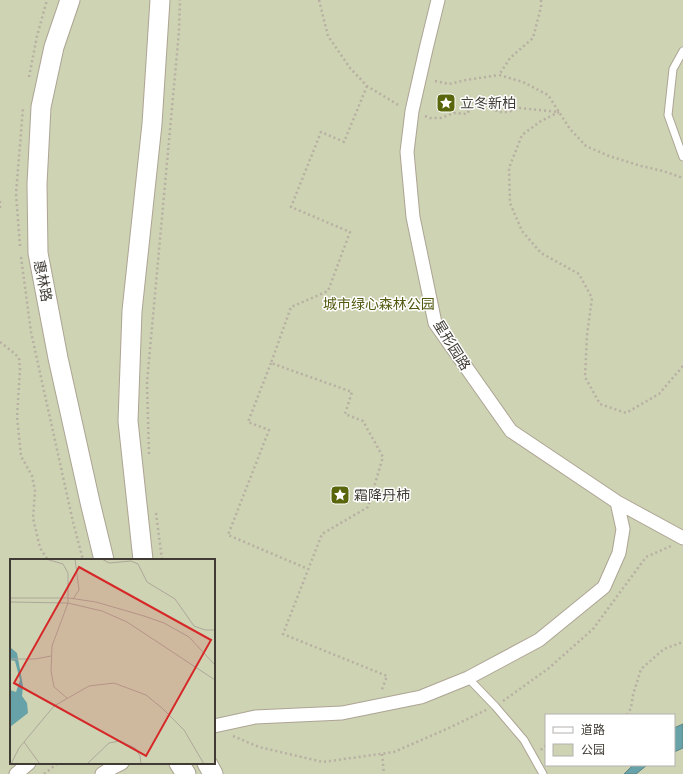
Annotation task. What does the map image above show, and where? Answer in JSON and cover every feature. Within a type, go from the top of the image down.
[{"type":"main road","name":"惠林路","points":[[70,0],[54,47],[42,107],[37,184],[38,253],[58,358],[104,559]]},
{"type":"main road","points":[[143,559],[128,422],[132,311],[152,124],[160,0]]},
{"type":"main road","points":[[180,764],[186,774]]},
{"type":"main road","points":[[208,764],[213,774]]},
{"type":"street","name":"星形园路","points":[[438,0],[412,111],[407,152],[413,217],[435,323],[511,431],[617,502],[683,538]]},
{"type":"street","points":[[215,726],[255,717],[342,713],[421,697],[468,678],[539,640],[604,588],[619,553],[623,529],[617,502]]},
{"type":"street","points":[[16,774],[28,764]]},
{"type":"street","points":[[102,774],[120,764]]},
{"type":"lane","points":[[683,51],[673,69],[668,115],[683,156]]},
{"type":"lane","points":[[468,678],[496,706],[524,740],[543,774]]},
{"type":"path","points":[[150,456],[147,382],[179,31],[180,0]]},
{"type":"path","points":[[499,75],[510,58],[533,38],[541,7],[541,0]]},
{"type":"path","points":[[434,81],[449,84],[499,75],[523,82],[548,95],[570,130],[586,146],[609,156],[683,178]]},
{"type":"path","points":[[308,569],[228,534],[269,430],[248,422],[291,307],[328,291],[350,232],[291,207],[321,132],[344,142],[367,86]]},
{"type":"path","points":[[559,112],[541,121],[522,135],[509,168],[510,203],[522,231],[541,252],[579,274],[592,298],[587,335],[585,377],[600,404],[626,413],[659,394],[683,366]]},
{"type":"path","points":[[0,201],[0,211]]},
{"type":"path","points":[[0,342],[14,352],[19,358],[20,369],[17,416],[21,456],[32,476],[35,491],[32,518],[40,548],[47,559]]},
{"type":"path","points":[[271,363],[352,392],[345,414],[364,421],[383,457],[368,507],[322,534],[283,634],[387,676],[376,706]]},
{"type":"path","points":[[155,509],[162,559]]},
{"type":"path","points":[[628,714],[631,708],[633,695],[641,669],[664,649],[683,642]]},
{"type":"path","points":[[382,754],[384,774]]},
{"type":"path","points":[[44,774],[57,764]]},
{"type":"green space","name":"城市绿心森林公园","points":[[0,0],[683,0],[683,774],[0,774]]},
{"type":"water","points":[[683,724],[683,748],[675,752],[675,728]]},
{"type":"water","points":[[632,766],[646,766],[636,774],[624,774]]},
{"type":"place","name":"立冬新柏","points":[[446,103]]},
{"type":"place","name":"霜降丹柿","points":[[340,495]]}]
